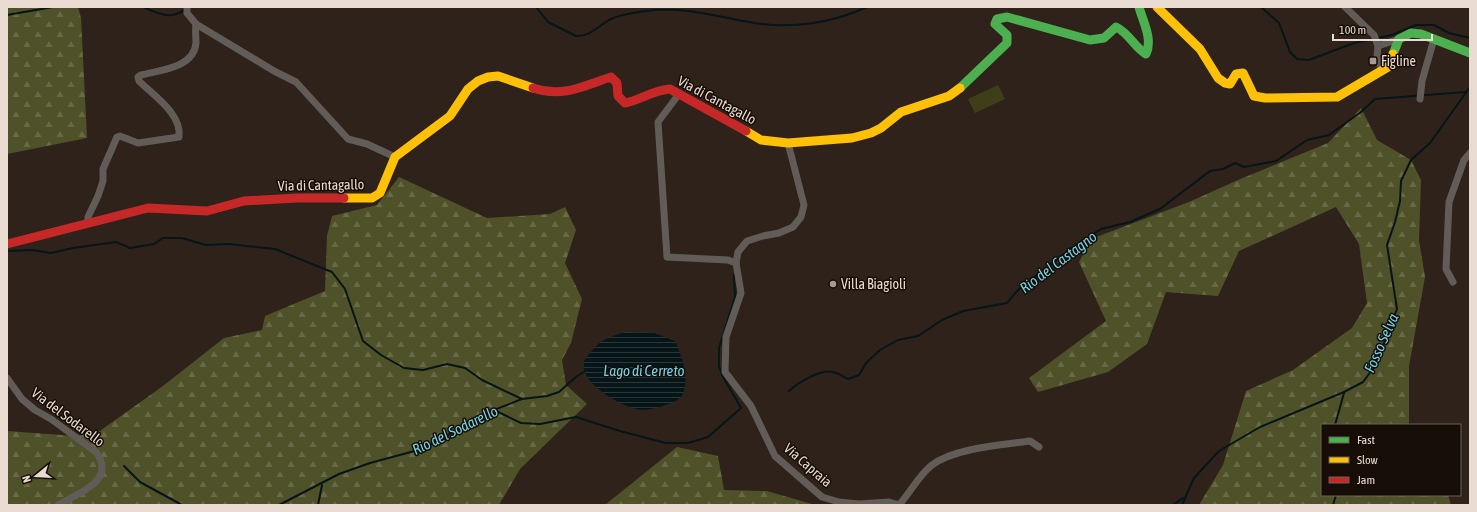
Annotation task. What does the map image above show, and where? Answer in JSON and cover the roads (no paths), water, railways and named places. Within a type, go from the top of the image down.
[{"type":"street","points":[[187,7],[187,13],[196,24],[274,71],[296,82],[348,139],[366,144],[395,158]]},
{"type":"street","name":"Via di Cantagallo","points":[[7,244],[148,208],[207,211],[244,201],[297,198],[372,198],[380,193],[395,158],[450,116],[468,89],[478,81],[488,77],[498,76],[545,92],[554,93],[565,92],[611,77],[617,83],[618,96],[625,103],[634,101],[655,90],[670,89],[753,136],[772,142],[788,143],[835,140],[861,136],[881,128],[900,112],[923,106],[949,96],[962,87],[1007,42],[1007,35],[996,24],[997,19],[1007,17],[1090,40],[1102,40],[1107,37],[1111,30],[1116,27],[1121,29],[1139,52],[1146,54],[1149,49],[1139,7]]},
{"type":"street","points":[[1157,7],[1205,55],[1220,81],[1225,84],[1230,84],[1236,74],[1243,72],[1248,78],[1249,90],[1254,96],[1337,97],[1389,65],[1399,39]]},
{"type":"street","points":[[1345,7],[1374,35],[1377,44],[1377,57],[1382,70]]},
{"type":"street","points":[[88,223],[88,217],[102,181],[103,169],[117,137],[120,136],[138,143],[179,137],[180,129],[172,113],[139,81],[138,77],[142,74],[179,66],[185,61],[193,51],[196,44],[196,24]]},
{"type":"street","points":[[1377,44],[1399,39],[1411,33],[1421,34],[1470,53]]},
{"type":"street","points":[[1421,95],[1422,82],[1434,39]]},
{"type":"street","points":[[679,94],[658,122],[667,257],[728,260],[736,263],[738,252],[747,241],[793,227],[801,217],[804,205],[788,143]]},
{"type":"street","points":[[1453,282],[1446,269],[1449,202],[1464,160],[1470,153]]},
{"type":"street","name":"Via Capraia","points":[[736,263],[741,293],[726,336],[725,372],[751,406],[774,456],[822,497],[852,503],[889,502],[899,505]]},
{"type":"street","name":"Via del Sodarello","points":[[7,378],[22,399],[91,448],[101,458],[102,466],[99,477],[92,487],[58,505]]},
{"type":"street","points":[[899,505],[917,480],[933,465],[941,460],[980,449],[1030,441],[1039,447]]},
{"type":"water","name":"Lago di Cerreto","points":[[626,332],[654,333],[675,341],[682,358],[686,378],[684,391],[680,398],[669,404],[648,410],[635,409],[618,402],[602,392],[589,379],[584,370],[584,361],[597,345],[612,336]]},
{"type":"waterway","points":[[7,15],[53,7]]},
{"type":"waterway","points":[[143,7],[164,15],[175,15],[185,9]]},
{"type":"waterway","points":[[536,7],[548,22],[576,36],[586,35],[615,17],[646,11],[687,11],[768,25],[797,25],[826,21],[854,13],[867,7]]},
{"type":"waterway","points":[[1261,7],[1279,23],[1290,52],[1297,59],[1309,60],[1354,43],[1374,39]]},
{"type":"waterway","points":[[1378,38],[1392,35],[1416,25],[1434,25],[1449,33],[1470,38]]},
{"type":"waterway","name":"Fosso Selva","points":[[1182,505],[1194,478],[1219,451],[1260,427],[1344,392],[1363,382],[1375,366],[1397,309],[1387,245],[1400,201],[1401,181],[1411,160],[1430,143],[1470,87]]},
{"type":"waterway","name":"Rio del Castagno","points":[[789,391],[811,376],[825,372],[836,373],[848,379],[859,375],[866,363],[880,350],[898,340],[918,336],[942,320],[963,311],[1007,303],[1018,290],[1074,246],[1101,229],[1130,222],[1160,209],[1210,171],[1223,169],[1235,163],[1244,167],[1276,161],[1307,140],[1329,135],[1361,112],[1375,99],[1465,92]]},
{"type":"waterway","points":[[7,251],[32,250],[51,253],[73,248],[116,242],[130,248],[154,244],[163,238],[182,238],[206,245],[228,244],[275,249],[332,272],[345,289],[363,341],[381,355],[404,368],[423,370],[447,364],[465,368],[482,380],[522,399]]},
{"type":"waterway","points":[[494,410],[521,423],[540,424],[576,417],[620,431],[666,443],[688,443],[708,437],[741,408],[722,375],[719,366],[719,348],[735,297],[734,275]]},
{"type":"waterway","name":"Rio del Sodarello","points":[[279,505],[339,474],[370,463],[422,449],[494,410],[522,399],[547,396],[559,392],[577,376],[584,372]]},
{"type":"waterway","points":[[1335,424],[1344,393]]},
{"type":"waterway","points":[[124,466],[140,482],[182,505]]},
{"type":"waterway","name":"Rio del Sodarello","points":[[318,505],[322,485]]},
{"type":"waterway","points":[[1333,505],[1336,496]]},
{"type":"waterway","name":"Fosso Selva","points":[[1173,505],[1183,498]]},
{"type":"place","name":"Figline","points":[[1373,61]]},
{"type":"place","name":"Villa Biagioli","points":[[833,284]]}]
